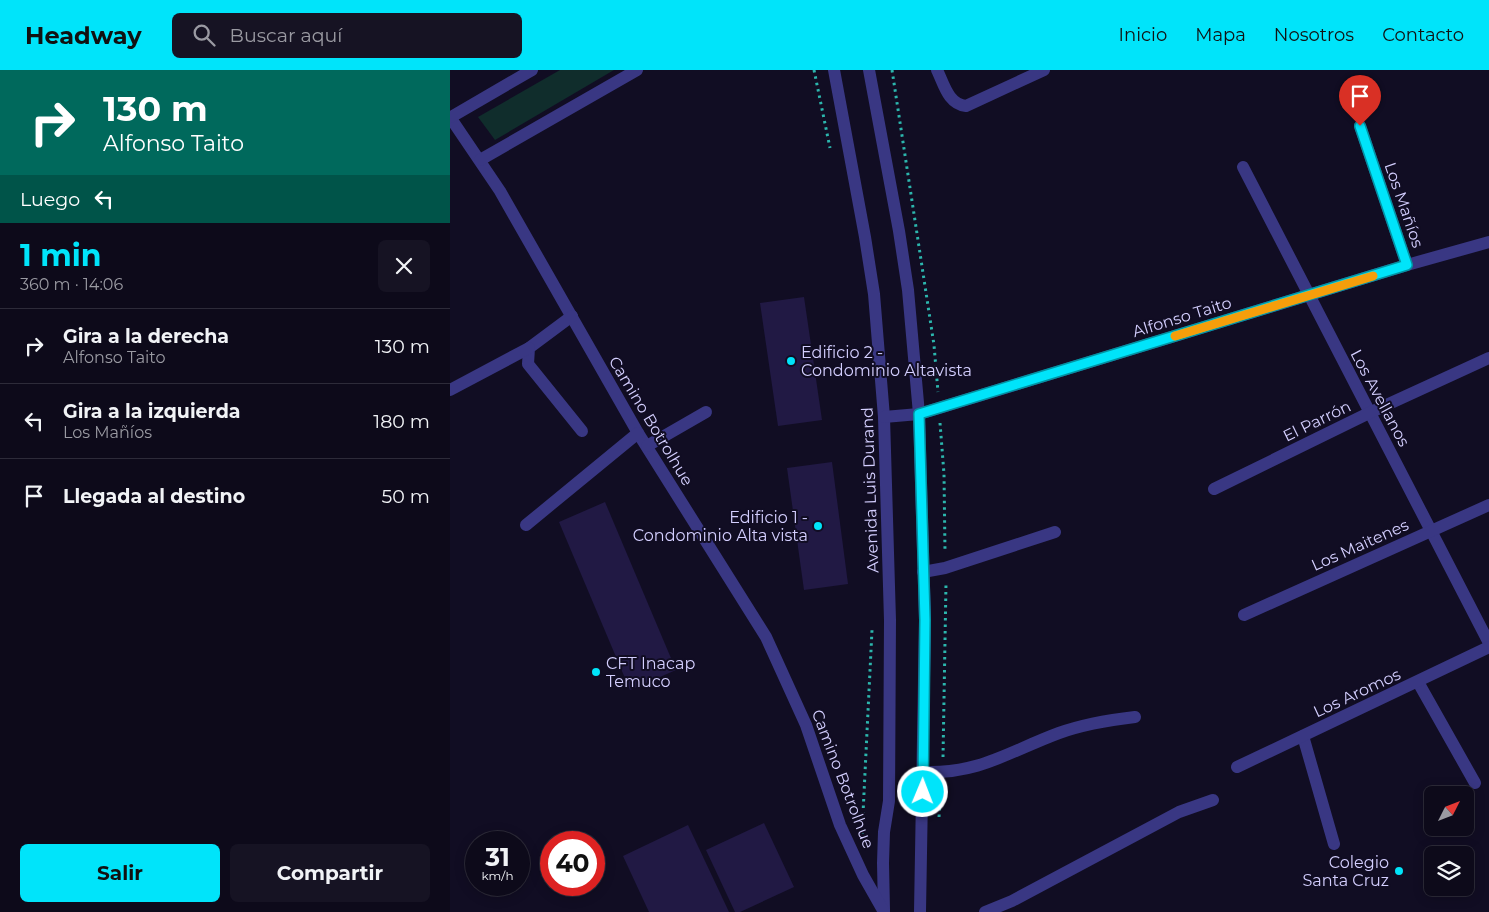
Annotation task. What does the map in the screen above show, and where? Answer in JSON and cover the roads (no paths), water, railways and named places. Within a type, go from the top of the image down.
[{"type":"street","points":[[450,117],[532,70]]},
{"type":"street","points":[[480,160],[637,70]]},
{"type":"street","name":"Avenida Luis Durand","points":[[834,70],[874,294],[884,417],[890,620],[889,801],[884,832],[884,912]]},
{"type":"street","points":[[869,70],[908,290],[919,414],[923,572],[924,772],[920,912]]},
{"type":"street","points":[[937,70],[952,100],[966,106],[1044,70]]},
{"type":"street","name":"Camino Botrolhue","points":[[450,117],[480,160],[638,433],[766,637],[806,725],[840,825],[863,875],[884,912]]},
{"type":"street","name":"Los Mañíos","points":[[1360,126],[1407,265]]},
{"type":"street","name":"Los Avellanos","points":[[1243,167],[1489,645]]},
{"type":"street","name":"Alfonso Taito","points":[[884,417],[919,414],[1407,265],[1489,242]]},
{"type":"street","points":[[450,390],[529,348],[572,316]]},
{"type":"street","points":[[529,348],[528,364],[582,431]]},
{"type":"street","name":"El Parrón","points":[[1214,489],[1369,413],[1489,358]]},
{"type":"street","points":[[647,446],[706,412]]},
{"type":"street","points":[[526,525],[638,433]]},
{"type":"street","name":"Los Maitenes","points":[[1244,615],[1489,505]]},
{"type":"street","points":[[923,572],[945,568],[1055,532]]},
{"type":"street","name":"Los Aromos","points":[[1237,767],[1418,682],[1489,645]]},
{"type":"street","points":[[1418,682],[1475,783]]},
{"type":"street","points":[[924,772],[942,773],[972,768],[1002,758],[1061,732],[1102,721],[1135,717]]},
{"type":"street","points":[[1303,736],[1334,844]]},
{"type":"street","points":[[984,912],[1012,901],[1179,812],[1213,800]]},
{"type":"place","name":"Edificio 2 - Condominio Altavista","points":[[791,361]]},
{"type":"place","name":"Edificio 1 - Condominio Alta vista","points":[[818,526]]},
{"type":"place","name":"CFT Inacap Temuco","points":[[596,672]]},
{"type":"place","name":"Colegio Santa Cruz","points":[[1399,871]]}]
